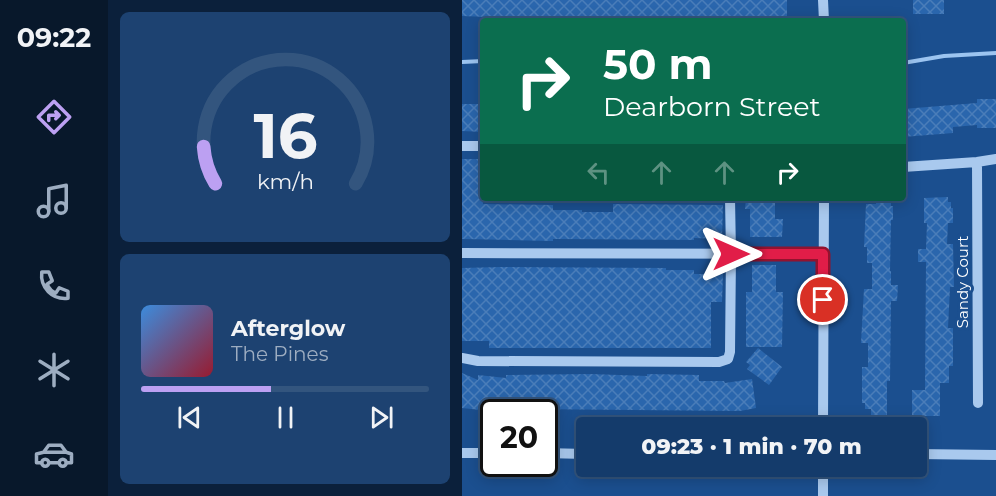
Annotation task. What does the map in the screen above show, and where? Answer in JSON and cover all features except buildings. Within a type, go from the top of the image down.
[{"type":"street","points":[[823,0],[824,18]]},
{"type":"street","points":[[462,146],[480,146]]},
{"type":"street","points":[[906,167],[996,159]]},
{"type":"street","name":"Sandy Court","points":[[977,162],[978,403]]},
{"type":"street","points":[[462,358],[478,361],[719,362],[728,359],[730,352],[730,201]]},
{"type":"street","points":[[823,417],[824,201]]},
{"type":"street","points":[[462,253],[823,254]]},
{"type":"street","points":[[462,453],[480,453]]},
{"type":"street","points":[[558,453],[576,454]]},
{"type":"street","points":[[927,454],[996,454]]},
{"type":"street","points":[[822,477],[822,496]]},
{"type":"waterway","points":[[906,62],[944,56],[996,53]]},
{"type":"waterway","points":[[462,62],[480,61]]},
{"type":"route","points":[[731,254],[823,254],[823,300]]}]
